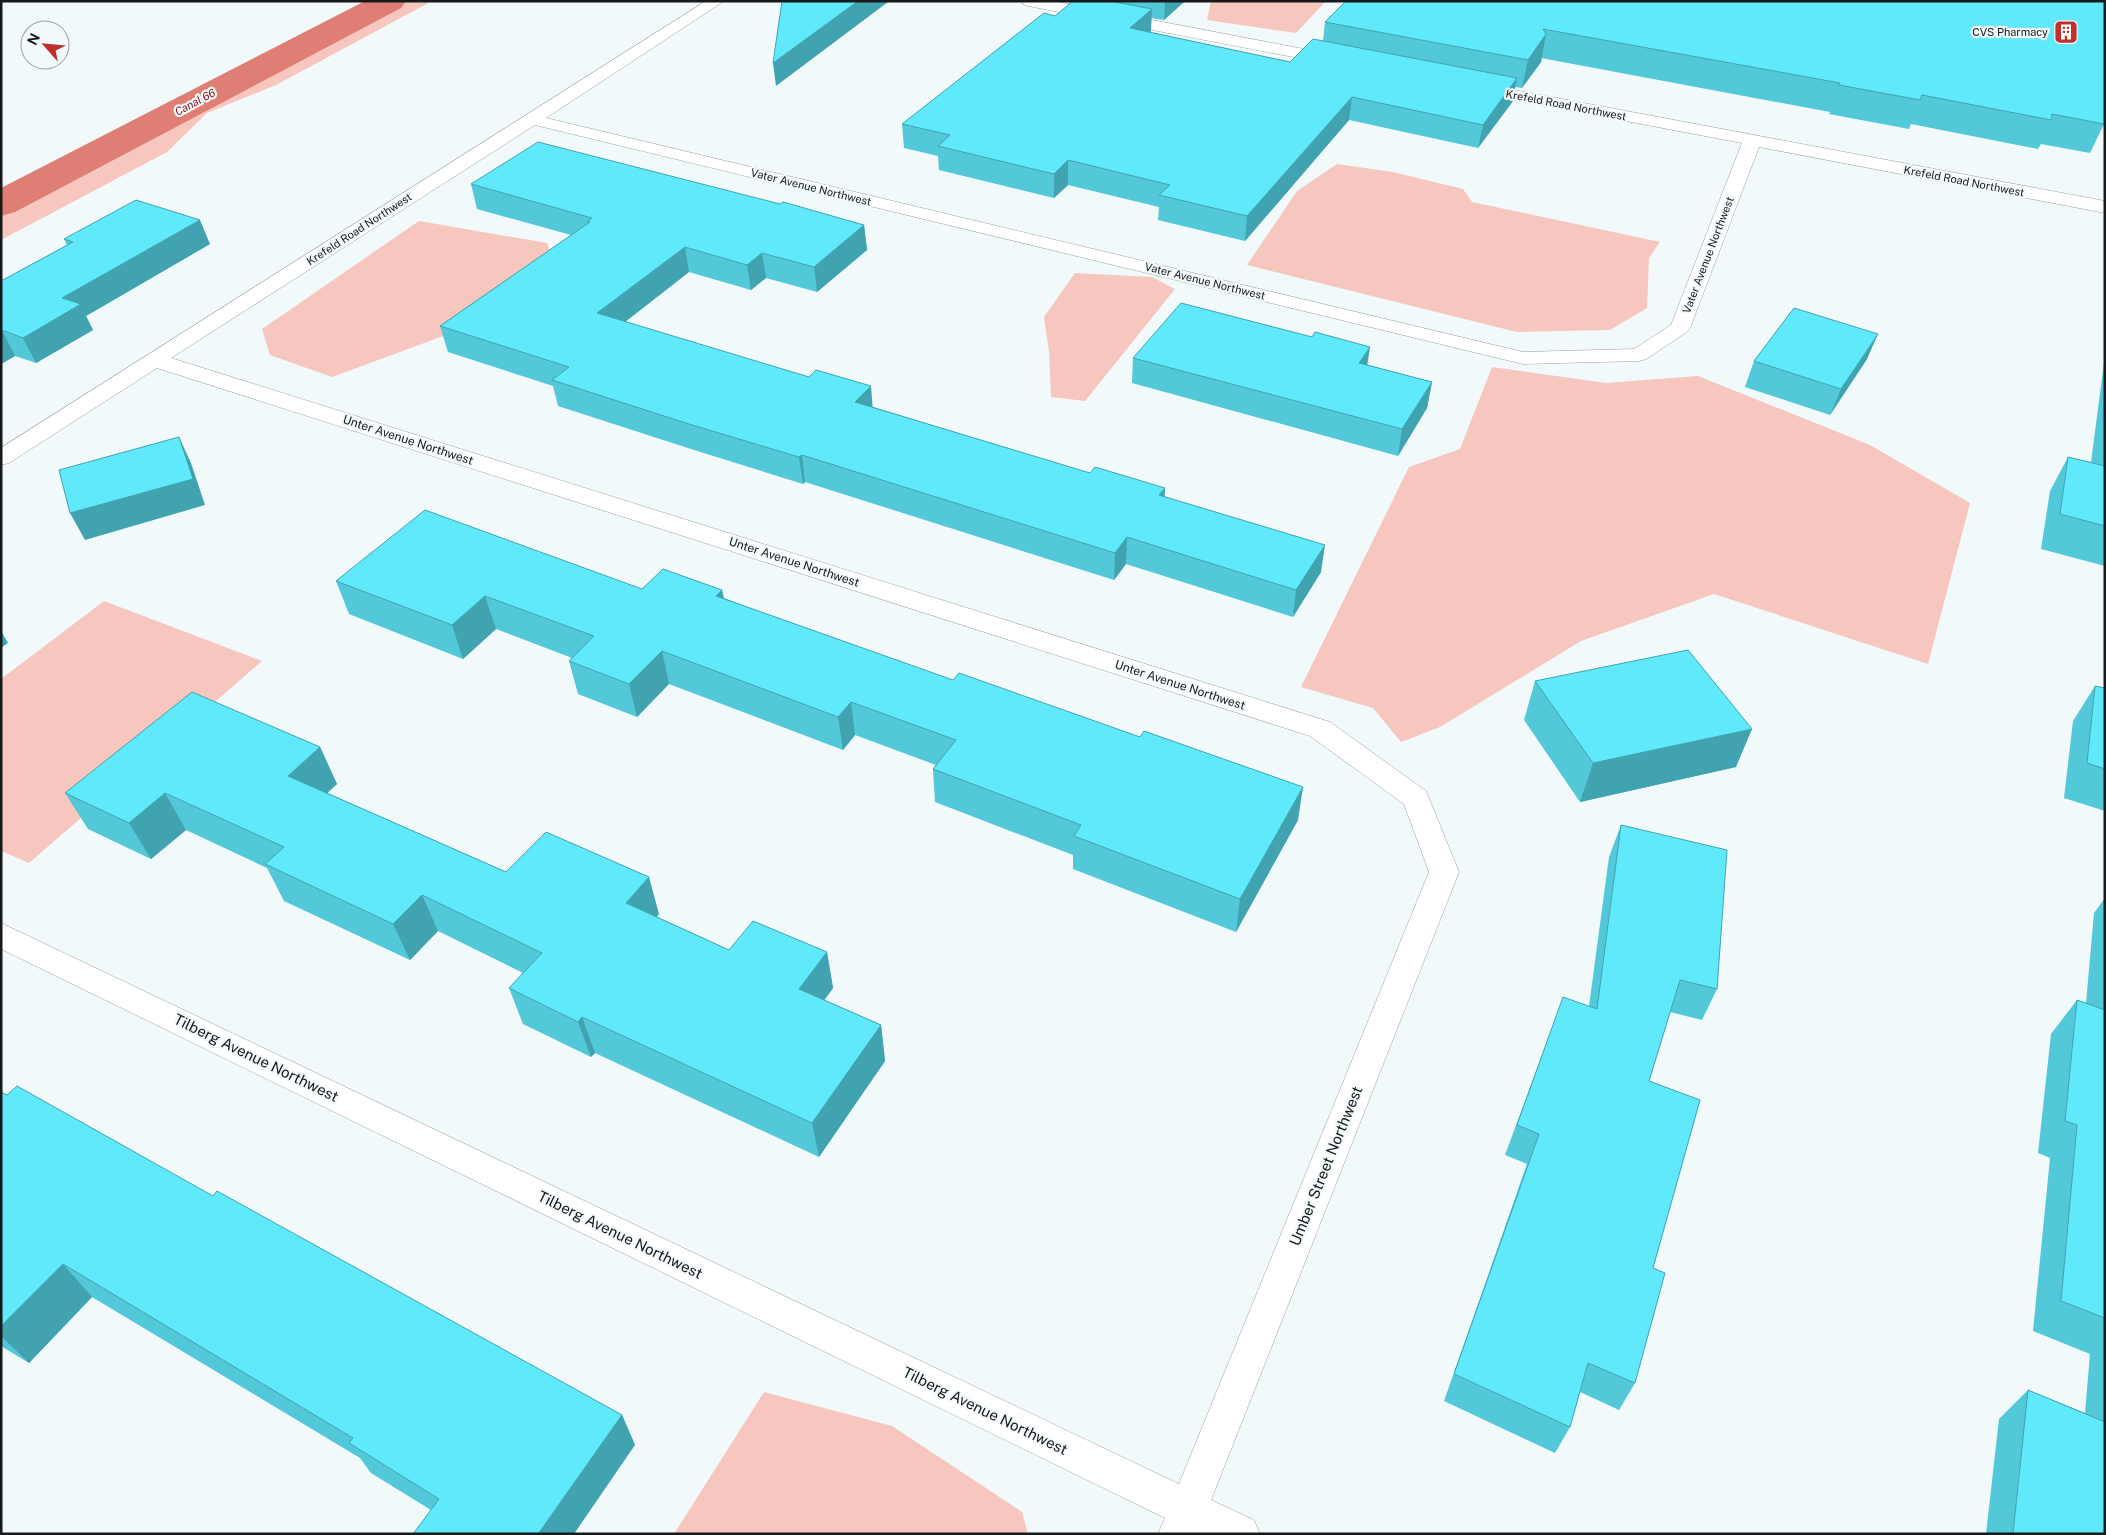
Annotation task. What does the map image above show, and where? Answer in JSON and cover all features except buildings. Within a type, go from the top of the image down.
[{"type":"street","name":"Krefeld Road Northwest","points":[[1,458],[717,1]]},
{"type":"street","points":[[1028,1],[1351,64]]},
{"type":"street","name":"Krefeld Road Northwest","points":[[1459,84],[2105,207]]},
{"type":"street","name":"Vater Avenue Northwest","points":[[531,120],[1523,358],[1639,355],[1680,328],[1752,141]]},
{"type":"street","name":"Unter Avenue Northwest","points":[[155,360],[1320,729],[1416,798]]},
{"type":"street","name":"Umber Street Northwest","points":[[1183,1521],[1444,872],[1416,798]]},
{"type":"street","name":"Tilberg Avenue Northwest","points":[[1,935],[1183,1521],[1240,1534]]},
{"type":"shaded area","points":[[404,1],[432,1],[276,85],[207,113],[167,152],[1,240],[1,213]]},
{"type":"shaded area","points":[[1211,1],[1326,1],[1296,33],[1207,20]]},
{"type":"shaded area","points":[[1337,164],[1393,172],[1463,189],[1472,202],[1660,242],[1649,258],[1647,308],[1610,330],[1517,332],[1247,265],[1297,191]]},
{"type":"shaded area","points":[[419,221],[547,243],[554,261],[454,332],[332,377],[270,355],[262,329]]},
{"type":"shaded area","points":[[1075,273],[1152,277],[1175,289],[1085,401],[1051,397],[1049,351],[1044,317]]},
{"type":"shaded area","points":[[1492,367],[1606,383],[1698,376],[1870,445],[1970,503],[1928,664],[1714,594],[1581,641],[1440,727],[1401,742],[1373,708],[1301,687],[1409,467],[1460,449]]},
{"type":"shaded area","points":[[104,601],[262,661],[29,863],[1,851],[1,679]]},
{"type":"shaded area","points":[[764,1392],[892,1426],[1022,1512],[1028,1534],[674,1534]]},
{"type":"waterway","name":"Canal 66","points":[[1,204],[390,1]]},
{"type":"place","name":"CVS Pharmacy","points":[[2066,32]]}]
